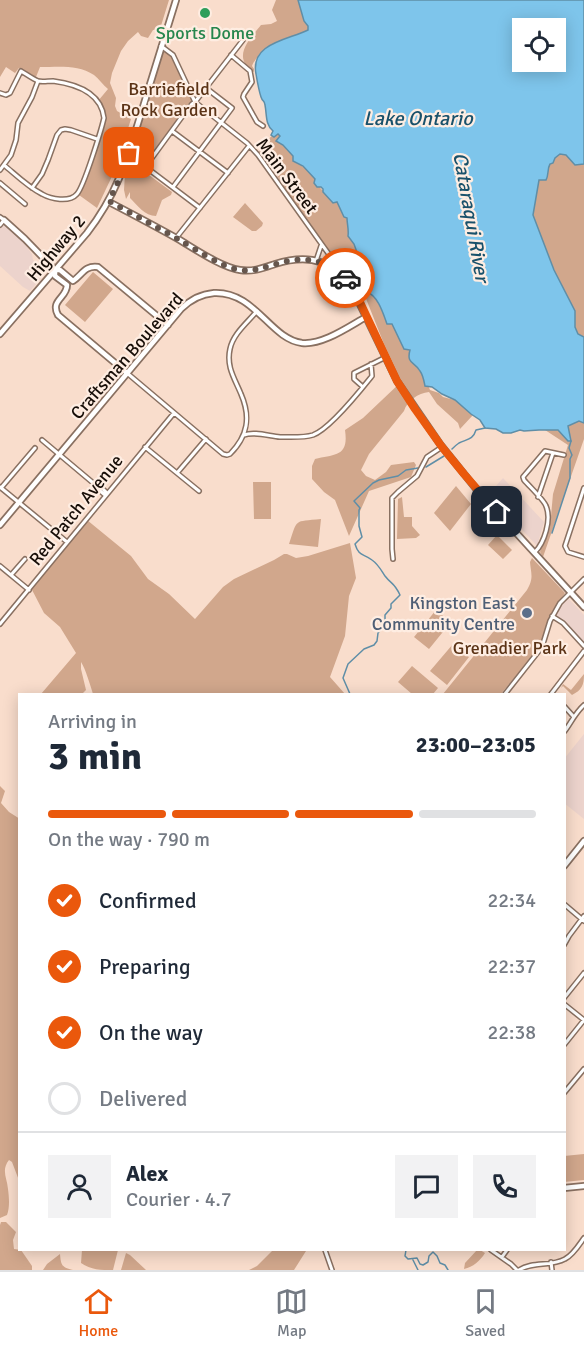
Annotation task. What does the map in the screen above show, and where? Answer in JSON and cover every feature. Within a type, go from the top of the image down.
[{"type":"main road","name":"Highway 2","points":[[0,334],[87,233],[109,201],[125,165],[176,0]]},
{"type":"main road","points":[[109,201],[232,268],[261,269],[303,259],[334,268],[347,280],[358,298],[397,381],[442,447],[477,490],[584,607]]},
{"type":"main road","points":[[1,221],[26,239],[55,270],[60,270],[73,281],[91,266],[98,267],[168,325]]},
{"type":"main road","points":[[55,270],[55,276],[68,287],[57,302],[57,313],[127,373]]},
{"type":"main road","name":"Craftsman Boulevard","points":[[0,525],[190,301],[212,293],[236,297],[287,337],[303,343],[322,340],[366,317]]},
{"type":"main road","points":[[566,864],[584,842]]},
{"type":"main road","points":[[566,1188],[584,1186]]},
{"type":"street","points":[[200,208],[147,168],[147,164],[243,40]]},
{"type":"street","name":"Main Street","points":[[161,46],[173,55],[195,102],[249,146],[266,166],[333,260]]},
{"type":"street","points":[[231,55],[250,71],[252,82],[243,97],[257,122],[263,126]]},
{"type":"street","points":[[0,93],[6,95],[10,93],[21,71],[38,81],[66,84],[90,94],[99,101],[104,118],[83,184],[77,194],[70,198],[56,199],[43,195],[4,165]]},
{"type":"street","points":[[0,170],[15,146],[18,123],[38,81]]},
{"type":"street","points":[[173,187],[232,108],[206,88]]},
{"type":"street","points":[[32,188],[42,174],[61,130],[71,130],[97,139]]},
{"type":"street","points":[[172,131],[228,173]]},
{"type":"street","points":[[176,238],[249,146]]},
{"type":"street","points":[[0,183],[25,204]]},
{"type":"street","points":[[316,261],[321,244]]},
{"type":"street","points":[[127,373],[227,455],[233,451],[247,428],[247,411],[231,373],[229,357],[232,342],[257,312]]},
{"type":"street","points":[[363,387],[354,379],[354,373],[386,357]]},
{"type":"street","points":[[244,435],[250,432],[297,437],[318,432],[330,424],[372,376],[371,364]]},
{"type":"street","name":"Red Patch Avenue","points":[[0,624],[174,413]]},
{"type":"street","points":[[247,428],[250,432]]},
{"type":"street","points":[[42,440],[98,487],[101,487],[106,494]]},
{"type":"street","points":[[177,473],[206,440]]},
{"type":"street","points":[[145,447],[199,491]]},
{"type":"street","points":[[393,559],[392,498],[417,476],[427,457],[442,447]]},
{"type":"street","points":[[35,448],[0,488],[67,542]]},
{"type":"street","points":[[535,552],[541,544],[548,521],[546,505],[524,480],[523,475],[545,451],[564,455]]},
{"type":"street","points":[[538,497],[553,452]]},
{"type":"street","points":[[584,488],[565,546],[568,552],[584,557]]},
{"type":"street","points":[[12,575],[25,559]]},
{"type":"street","points":[[0,566],[29,590]]},
{"type":"street","points":[[506,693],[542,647],[552,616],[560,603],[584,579]]},
{"type":"street","points":[[552,616],[563,623],[584,646]]},
{"type":"street","points":[[553,693],[584,651]]},
{"type":"street","points":[[566,730],[572,722],[573,716],[584,705]]},
{"type":"street","points":[[566,708],[573,716]]},
{"type":"street","points":[[566,906],[583,919],[566,941]]},
{"type":"street","points":[[566,996],[584,973]]},
{"type":"street","points":[[566,1006],[584,1020],[566,1042]]},
{"type":"street","points":[[566,1091],[584,1069]]},
{"type":"street","points":[[493,1251],[518,1270],[567,1258],[584,1238]]},
{"type":"street","points":[[325,1251],[332,1270]]},
{"type":"street","points":[[502,1257],[506,1251]]},
{"type":"street","points":[[551,1262],[552,1270]]},
{"type":"shaded area","points":[[2,224],[23,242],[32,254],[33,260],[46,271],[30,291],[0,266],[0,227]]},
{"type":"shaded area","points":[[503,478],[544,522],[537,546],[489,494]]},
{"type":"shaded area","points":[[568,598],[584,615],[584,644],[555,614]]},
{"type":"shaded area","points":[[584,734],[584,819],[566,805],[566,756]]},
{"type":"green space","points":[[0,0],[169,0],[160,29],[153,30],[148,38],[141,36],[138,32],[128,41],[112,73],[110,83],[116,98],[117,111],[131,119],[115,170],[97,208],[79,195],[105,121],[98,101],[108,89],[88,71],[74,68],[40,67],[36,77],[19,68],[15,73],[6,67],[0,77]]},
{"type":"green space","points":[[276,0],[299,0],[311,26],[310,33],[268,50],[255,60],[252,66],[254,72],[243,60],[244,49],[261,25],[277,21],[272,10]]},
{"type":"green space","name":"Barriefield Rock Garden","points":[[161,46],[171,52],[195,102],[141,175],[145,172],[172,192],[162,200],[156,216],[138,207],[130,198],[130,192],[126,199],[124,190],[125,174]]},
{"type":"green space","points":[[274,134],[285,135],[286,149],[298,156],[302,166],[313,173],[321,189],[343,204],[405,343],[412,353],[414,364],[424,376],[430,390],[443,397],[462,402],[473,415],[460,429],[458,423],[437,404],[429,392],[410,401],[369,454],[361,470],[366,476],[375,480],[391,465],[414,462],[416,465],[411,477],[369,491],[349,536],[335,500],[312,479],[312,466],[315,459],[334,455],[343,450],[346,439],[345,430],[363,418],[401,380],[359,281],[349,270],[346,254],[330,253],[302,212],[294,205],[275,172],[259,152],[262,145]]},
{"type":"green space","points":[[555,151],[584,161],[584,337],[578,335],[575,327],[575,311],[554,270],[532,215],[539,179],[546,179],[548,176],[548,167]]},
{"type":"green space","points":[[245,203],[263,223],[256,231],[252,231],[233,217]]},
{"type":"green space","points":[[93,272],[113,289],[85,322],[65,305]]},
{"type":"green space","points":[[569,420],[584,423],[584,439],[543,557],[540,552],[551,516],[553,494],[568,445],[545,430],[558,430]]},
{"type":"green space","points":[[253,482],[271,482],[271,519],[254,519]]},
{"type":"green space","points":[[456,486],[471,504],[450,531],[434,513]]},
{"type":"green space","points":[[402,497],[404,517],[412,517],[412,526],[420,535],[416,538],[397,539],[398,499]]},
{"type":"green space","points":[[321,519],[318,547],[289,544],[298,523]]},
{"type":"green space","points":[[87,520],[131,556],[148,579],[169,594],[195,619],[223,587],[234,579],[284,554],[296,558],[308,556],[350,543],[356,578],[349,596],[345,636],[330,677],[344,693],[93,693],[81,662],[86,690],[83,693],[42,693],[76,653],[60,627],[44,613],[30,586]]},
{"type":"green space","points":[[497,535],[512,550],[503,559],[488,545]]},
{"type":"green space","name":"Grenadier Park","points":[[532,558],[565,593],[550,615],[540,646],[502,693],[444,693],[527,590],[531,579],[530,562]]},
{"type":"green space","points":[[436,610],[451,622],[429,649],[414,637]]},
{"type":"green space","points":[[453,644],[469,657],[447,685],[430,671]]},
{"type":"green space","points":[[412,666],[438,688],[434,693],[411,693],[398,682]]},
{"type":"green space","points":[[584,674],[582,687],[572,695],[563,686],[561,688],[563,684],[571,690]]},
{"type":"green space","points":[[0,786],[5,791],[1,803],[18,818],[18,1178],[9,1160],[5,1171],[9,1209],[7,1215],[0,1218]]},
{"type":"green space","points":[[584,1154],[584,1180],[566,1182],[566,1156]]},
{"type":"green space","points":[[1,1222],[6,1222],[16,1232],[13,1240],[14,1249],[22,1251],[32,1266],[32,1270],[0,1270]]},
{"type":"green space","points":[[82,1251],[118,1251],[113,1270],[100,1270],[81,1263]]},
{"type":"green space","points":[[272,1251],[306,1251],[294,1270],[249,1270],[257,1266]]},
{"type":"green space","points":[[476,1251],[485,1253],[476,1263],[464,1269],[465,1263]]},
{"type":"green space","points":[[126,1253],[130,1255],[146,1270],[121,1270]]},
{"type":"green space","points":[[60,1254],[63,1265],[73,1270],[43,1270],[47,1264]]},
{"type":"water","name":"Lake Ontario","points":[[298,0],[584,0],[584,164],[575,165],[566,155],[560,154],[555,158],[549,166],[546,180],[539,180],[533,215],[554,270],[575,311],[575,327],[578,334],[584,337],[584,423],[579,421],[568,426],[571,441],[568,441],[558,430],[520,430],[503,433],[496,429],[485,428],[480,420],[455,400],[432,387],[425,386],[421,373],[409,358],[410,350],[404,349],[392,324],[387,324],[377,301],[367,292],[369,287],[355,262],[359,258],[348,236],[347,218],[344,217],[337,202],[333,203],[321,187],[317,187],[314,183],[315,179],[303,166],[293,161],[293,156],[276,141],[280,136],[271,135],[273,131],[267,122],[265,103],[256,74],[259,55],[272,44],[308,30],[304,21]]},
{"type":"waterway","points":[[452,449],[471,437],[476,430],[485,428]]},
{"type":"waterway","points":[[552,533],[570,478],[572,455],[569,448],[571,441]]},
{"type":"waterway","points":[[426,467],[444,456]]},
{"type":"waterway","points":[[350,693],[343,678],[348,664],[364,649],[374,645],[385,623],[385,615],[400,595],[376,563],[360,553],[355,544],[362,537],[359,526],[360,508],[354,501],[373,483],[398,476],[406,470],[418,468]]},
{"type":"waterway","points":[[406,1251],[405,1256],[408,1259],[417,1258],[423,1265],[428,1262],[433,1252],[448,1270]]},
{"type":"waterway","points":[[413,1260],[418,1270]]},
{"type":"way so far","points":[[129,153],[109,201],[232,268],[261,269],[303,259],[324,263],[345,278]]},
{"type":"place","name":"Sports Dome","points":[[205,13]]},
{"type":"place","name":"Kingston East Community Centre","points":[[527,613]]},
{"type":"route","points":[[345,278],[358,298],[397,381],[415,409],[442,447],[497,512]]},
{"type":"water label","name":"Cataraqui River","points":[[471,217]]}]
